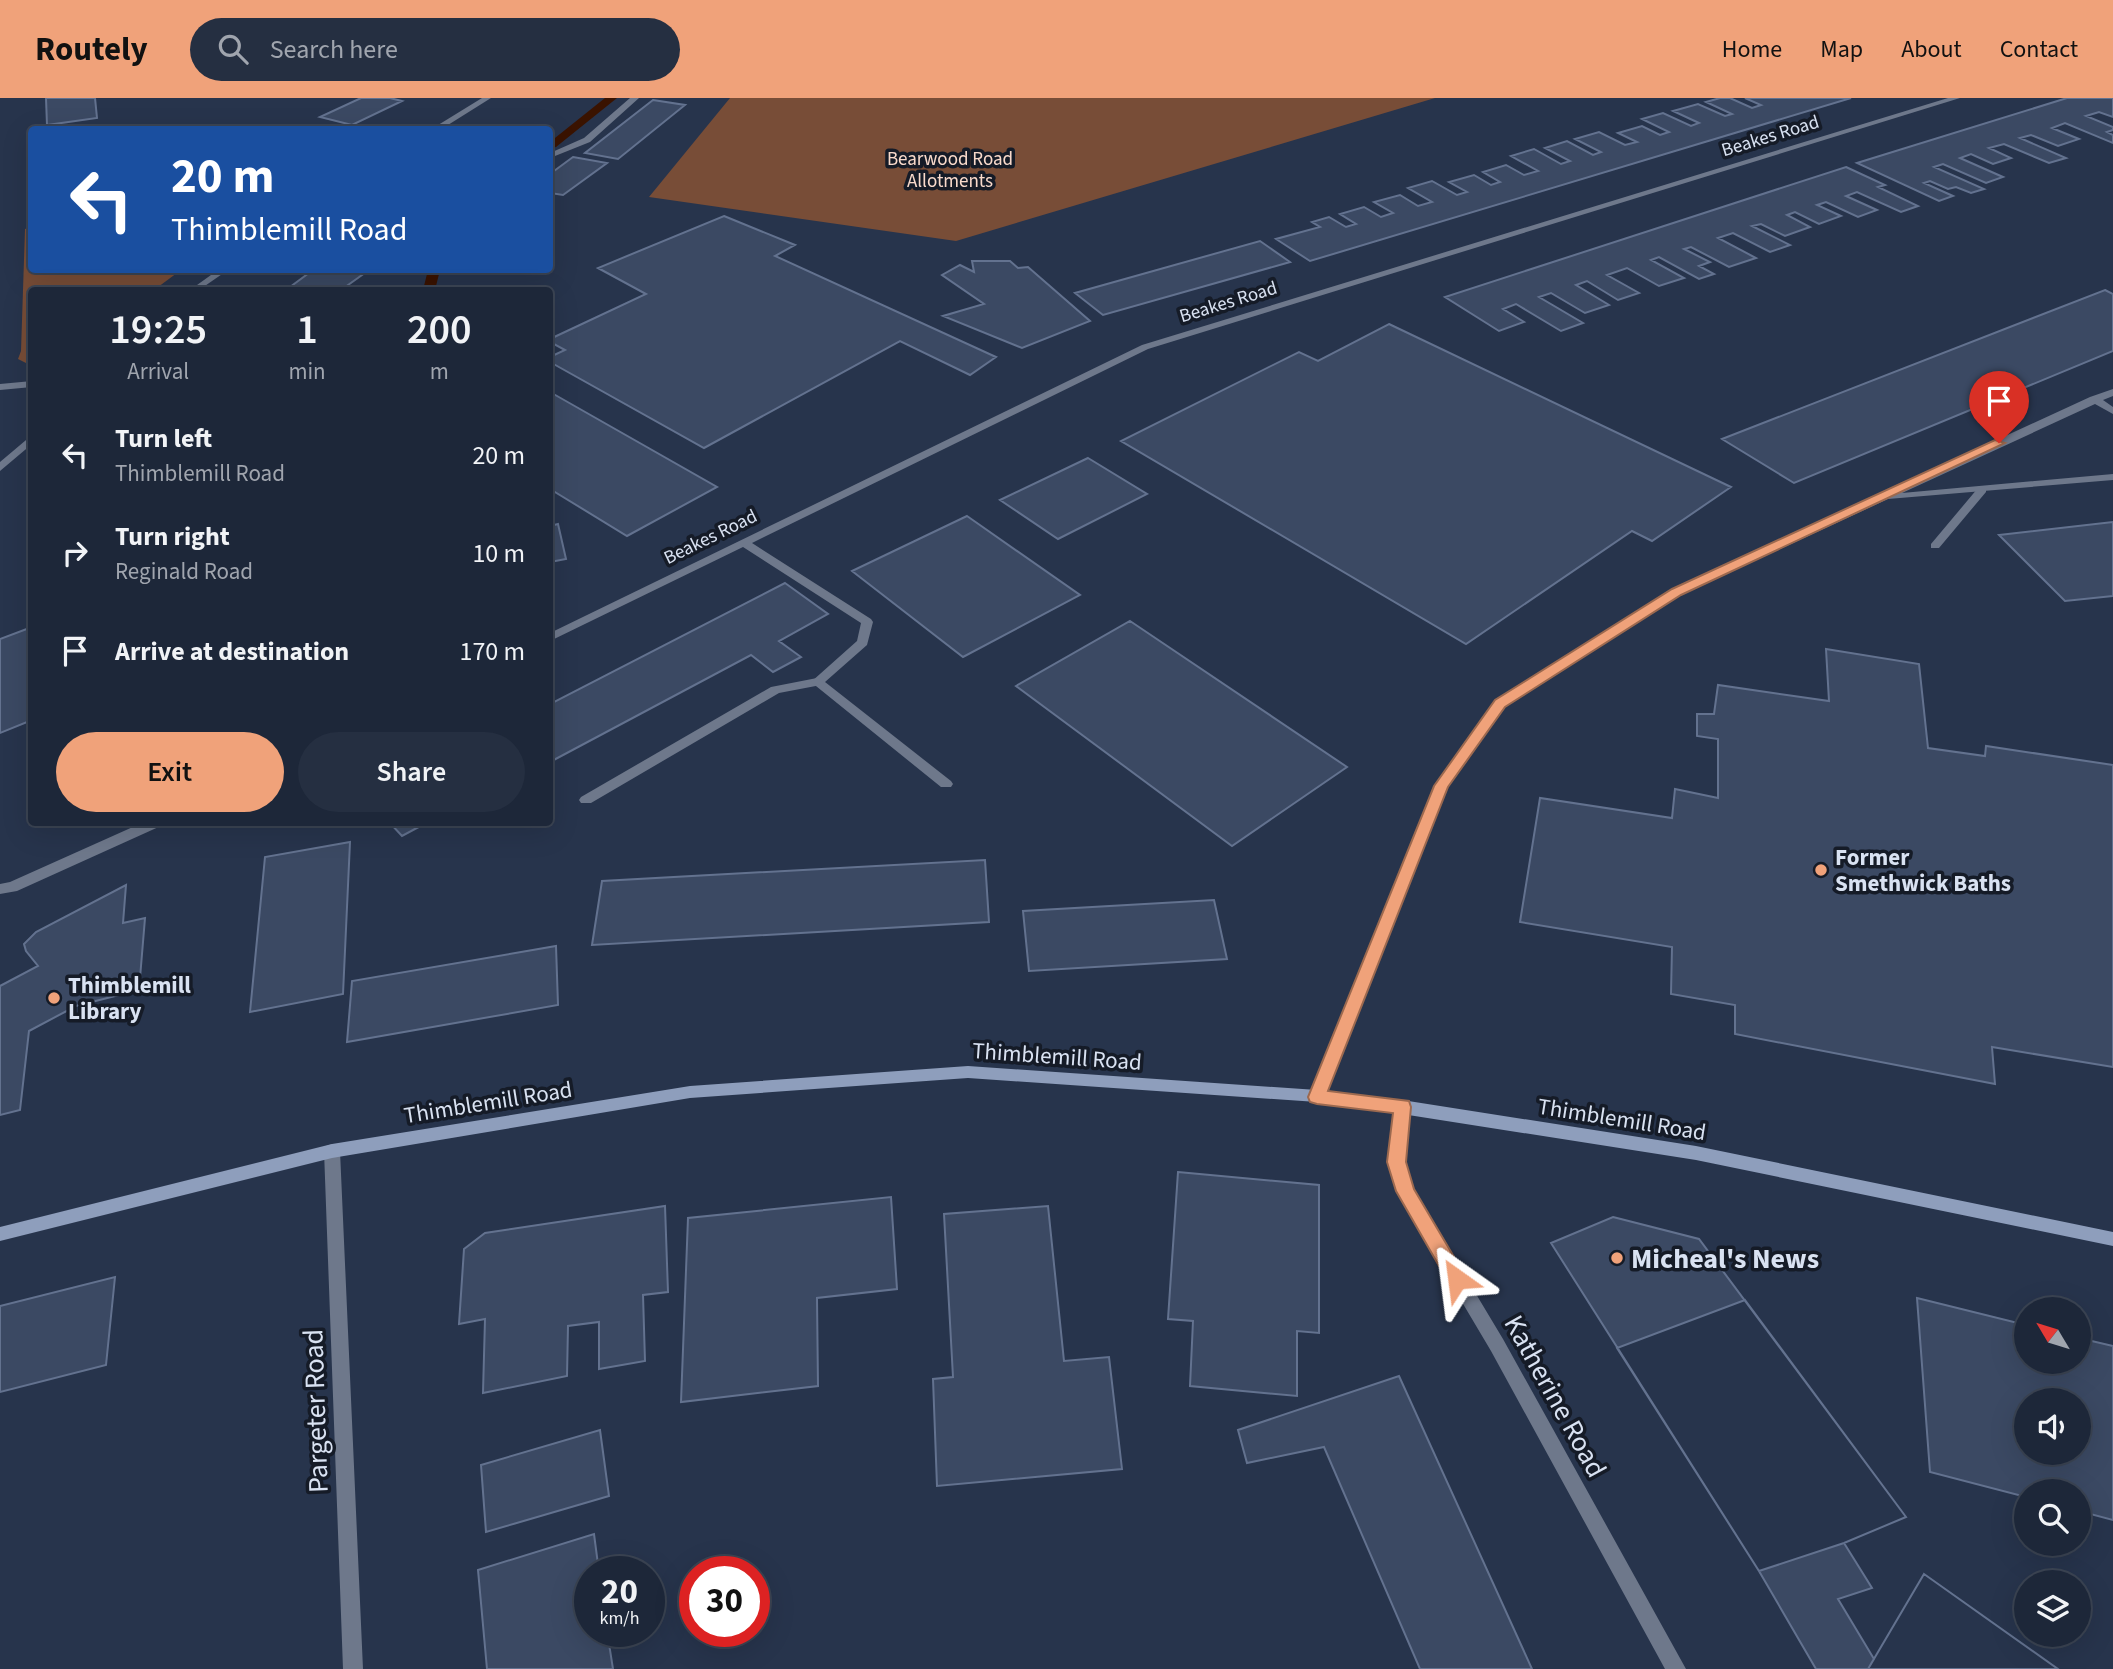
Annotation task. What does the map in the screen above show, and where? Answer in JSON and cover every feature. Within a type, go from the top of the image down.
[{"type":"main road","name":"Thimblemill Road","points":[[0,1234],[332,1151],[690,1091],[968,1072],[1317,1097],[1402,1107],[1696,1153],[2113,1239]]},
{"type":"street","points":[[441,126],[487,98]]},
{"type":"street","points":[[553,155],[587,140],[635,98]]},
{"type":"street","name":"Beakes Road","points":[[553,636],[1145,347],[1956,98]]},
{"type":"street","points":[[198,287],[219,273]]},
{"type":"street","points":[[0,387],[28,384]]},
{"type":"street","points":[[1317,1097],[1441,786],[1500,703],[1676,592],[2094,399],[2113,393]]},
{"type":"street","points":[[2094,399],[2113,411]]},
{"type":"street","points":[[0,468],[28,442]]},
{"type":"street","points":[[1880,498],[2113,477]]},
{"type":"street","points":[[1935,546],[1982,490]]},
{"type":"street","points":[[586,800],[775,690],[817,682],[863,642],[867,622],[743,542]]},
{"type":"street","points":[[817,682],[946,784]]},
{"type":"street","points":[[0,889],[12,887],[149,826]]},
{"type":"street","name":"Katherine Road","points":[[1402,1107],[1396,1162],[1405,1191],[1497,1345],[1676,1669]]},
{"type":"street","name":"Pargeter Road","points":[[332,1151],[353,1669]]},
{"type":"green space","name":"Bearwood Road Allotments","points":[[730,98],[1435,98],[956,241],[649,197]]},
{"type":"green space","points":[[28,228],[28,273],[177,273],[158,287],[28,287],[28,364],[18,359],[21,351],[25,229]]},
{"type":"building","points":[[46,98],[95,98],[97,118],[47,125]]},
{"type":"building","points":[[361,98],[390,98],[402,101],[352,125],[320,117]]},
{"type":"building","points":[[1730,98],[1752,108],[1761,105],[1745,98],[1851,98],[1310,261],[1276,239],[1320,227],[1312,222],[1329,217],[1346,227],[1356,224],[1340,214],[1364,207],[1381,217],[1393,213],[1374,202],[1400,195],[1418,206],[1432,202],[1408,188],[1432,181],[1457,195],[1467,192],[1449,182],[1474,175],[1491,185],[1500,182],[1483,172],[1506,165],[1524,175],[1538,171],[1511,156],[1534,149],[1561,164],[1570,161],[1545,148],[1567,141],[1593,155],[1601,152],[1575,139],[1599,132],[1625,145],[1637,142],[1618,133],[1642,126],[1660,135],[1669,132],[1642,119],[1663,113],[1691,126],[1699,123],[1673,111],[1698,104],[1725,116],[1732,114],[1706,102]]},
{"type":"building","points":[[2067,98],[2113,98],[2113,117],[2099,112],[2086,116],[2113,127],[2113,130],[2107,132],[2113,135],[2113,143],[2065,123],[2052,128],[2079,139],[2058,146],[2031,135],[2020,138],[2066,158],[2049,163],[2004,144],[1989,148],[2011,158],[1993,164],[1971,154],[1960,158],[2003,177],[1986,183],[1943,164],[1934,167],[1984,189],[1971,193],[1956,187],[1948,189],[1930,181],[1924,183],[1953,196],[1939,201],[1857,163]]},
{"type":"building","points":[[653,100],[685,105],[618,159],[585,153]]},
{"type":"building","points":[[573,157],[607,163],[563,195],[553,193],[553,172]]},
{"type":"building","points":[[1846,167],[1885,185],[1878,187],[1918,206],[1901,212],[1857,192],[1846,196],[1877,210],[1858,217],[1826,202],[1817,205],[1841,216],[1819,224],[1795,212],[1787,215],[1810,227],[1785,236],[1761,224],[1752,226],[1790,245],[1770,252],[1733,233],[1718,238],[1756,258],[1729,267],[1691,247],[1684,249],[1710,262],[1699,266],[1714,274],[1699,279],[1659,257],[1651,260],[1684,278],[1659,286],[1627,268],[1607,275],[1639,293],[1618,300],[1587,281],[1576,285],[1609,305],[1585,313],[1551,293],[1539,297],[1583,323],[1561,331],[1516,304],[1503,309],[1524,322],[1499,331],[1445,297]]},
{"type":"building","points":[[724,216],[795,245],[775,256],[996,357],[970,375],[900,341],[704,448],[553,364],[553,356],[565,350],[553,344],[553,338],[646,294],[598,268]]},
{"type":"building","points":[[1260,241],[1290,262],[1103,315],[1075,293]]},
{"type":"building","points":[[972,261],[1010,261],[1018,268],[1028,267],[1090,321],[1022,348],[943,316],[984,304],[942,275],[960,265],[974,272]]},
{"type":"building","points":[[309,273],[365,273],[345,287],[290,287]]},
{"type":"building","points":[[2105,290],[2113,294],[2113,351],[1794,483],[1722,439]]},
{"type":"building","points":[[1389,324],[1731,487],[1652,541],[1632,531],[1466,644],[1121,441],[1299,352],[1318,361]]},
{"type":"building","points":[[553,394],[717,487],[627,536],[553,491]]},
{"type":"building","points":[[1088,458],[1147,494],[1058,539],[1000,500]]},
{"type":"building","points":[[967,516],[1080,595],[963,657],[852,571]]},
{"type":"building","points":[[2113,522],[2113,596],[2065,601],[1999,535]]},
{"type":"building","points":[[558,524],[566,559],[553,561],[553,525]]},
{"type":"building","points":[[785,583],[828,614],[779,641],[801,657],[773,672],[751,655],[553,760],[553,702]]},
{"type":"building","points":[[1130,621],[1347,767],[1232,846],[1016,686]]},
{"type":"building","points":[[28,628],[28,722],[0,733],[0,639]]},
{"type":"building","name":"Former Smethwick Baths","points":[[1826,649],[1919,664],[1928,748],[1985,756],[1986,746],[2113,765],[2113,1067],[1992,1047],[1995,1084],[1735,1034],[1735,1005],[1671,994],[1672,947],[1520,922],[1540,798],[1672,818],[1675,789],[1718,798],[1718,739],[1697,736],[1697,714],[1714,714],[1718,685],[1829,701]]},
{"type":"building","points":[[393,826],[421,826],[402,836]]},
{"type":"building","points":[[350,842],[343,994],[250,1012],[265,857]]},
{"type":"building","points":[[985,860],[989,922],[592,945],[602,881]]},
{"type":"building","name":"Thimblemill Library","points":[[126,885],[123,923],[145,918],[139,990],[76,1006],[29,1031],[20,1110],[0,1115],[0,986],[38,966],[24,944],[36,932]]},
{"type":"building","points":[[1214,900],[1227,959],[1029,971],[1023,911]]},
{"type":"building","points":[[556,946],[558,1005],[347,1042],[352,981]]},
{"type":"building","points":[[1178,1172],[1319,1185],[1319,1333],[1297,1331],[1297,1396],[1190,1386],[1193,1321],[1168,1319]]},
{"type":"building","points":[[891,1197],[897,1289],[817,1298],[818,1386],[681,1402],[688,1218]]},
{"type":"building","points":[[665,1206],[668,1292],[643,1295],[645,1361],[599,1369],[599,1322],[568,1326],[567,1376],[483,1393],[485,1319],[459,1324],[464,1249],[485,1233]]},
{"type":"building","points":[[1048,1206],[1064,1361],[1109,1357],[1122,1469],[937,1486],[933,1379],[953,1377],[944,1214]]},
{"type":"building","points":[[1613,1217],[1699,1239],[1906,1517],[1844,1543],[1759,1571],[1551,1243]]},
{"type":"building","points":[[115,1277],[106,1365],[0,1392],[0,1306]]},
{"type":"building","points":[[1917,1298],[2014,1322],[2014,1374],[2091,1374],[2091,1341],[2113,1346],[2113,1520],[2091,1514],[2091,1479],[2014,1479],[2014,1494],[1930,1472]]},
{"type":"building","points":[[1745,1300],[1906,1517],[1844,1543],[1759,1571],[1617,1348]]},
{"type":"building","points":[[1399,1376],[1532,1669],[1420,1669],[1324,1447],[1247,1463],[1238,1430]]},
{"type":"building","points":[[600,1430],[609,1496],[486,1532],[481,1465]]},
{"type":"building","points":[[594,1534],[597,1556],[574,1556],[574,1647],[610,1647],[613,1669],[487,1669],[478,1570]]},
{"type":"building","points":[[1844,1543],[1872,1588],[1838,1599],[1874,1659],[1868,1669],[1816,1669],[1759,1571]]},
{"type":"building","points":[[1924,1574],[2014,1638],[2014,1647],[2027,1647],[2058,1669],[1868,1669]]},
{"type":"building","points":[[1924,1574],[2014,1638],[2014,1647],[2027,1647],[2058,1669],[1868,1669]]},
{"type":"waterway","points":[[553,144],[612,98]]},
{"type":"waterway","points":[[430,287],[433,273]]},
{"type":"place","name":"Former Smethwick Baths","points":[[1821,870]]},
{"type":"place","name":"Thimblemill Library","points":[[54,998]]},
{"type":"place","name":"Micheal's News","points":[[1617,1258]]},
{"type":"route","points":[[1457,1279],[1405,1191],[1396,1162],[1402,1107],[1317,1097],[1441,786],[1500,703],[1676,592],[1999,443]]}]
